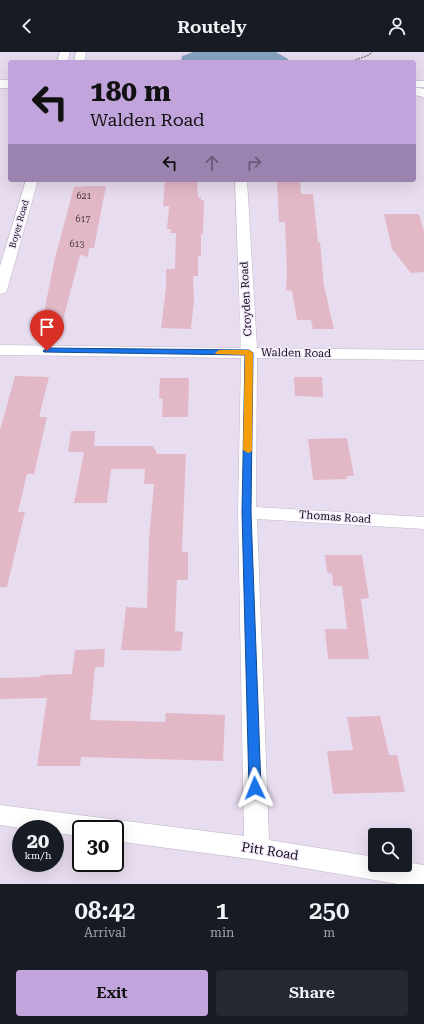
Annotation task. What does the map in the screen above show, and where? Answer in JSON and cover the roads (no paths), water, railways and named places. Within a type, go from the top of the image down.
[{"type":"street","name":"Boyer Road","points":[[0,290],[31,182]]},
{"type":"street","name":"Croyden Road","points":[[241,182],[249,353],[247,512],[257,849]]},
{"type":"street","name":"Walden Road","points":[[0,350],[424,355]]},
{"type":"street","name":"Thomas Road","points":[[247,512],[424,523]]},
{"type":"street","points":[[0,815],[72,824]]},
{"type":"street","name":"Pitt Road","points":[[124,831],[257,849],[424,877]]},
{"type":"water","points":[[193,52],[276,52],[288,60],[181,60],[182,56]]}]
